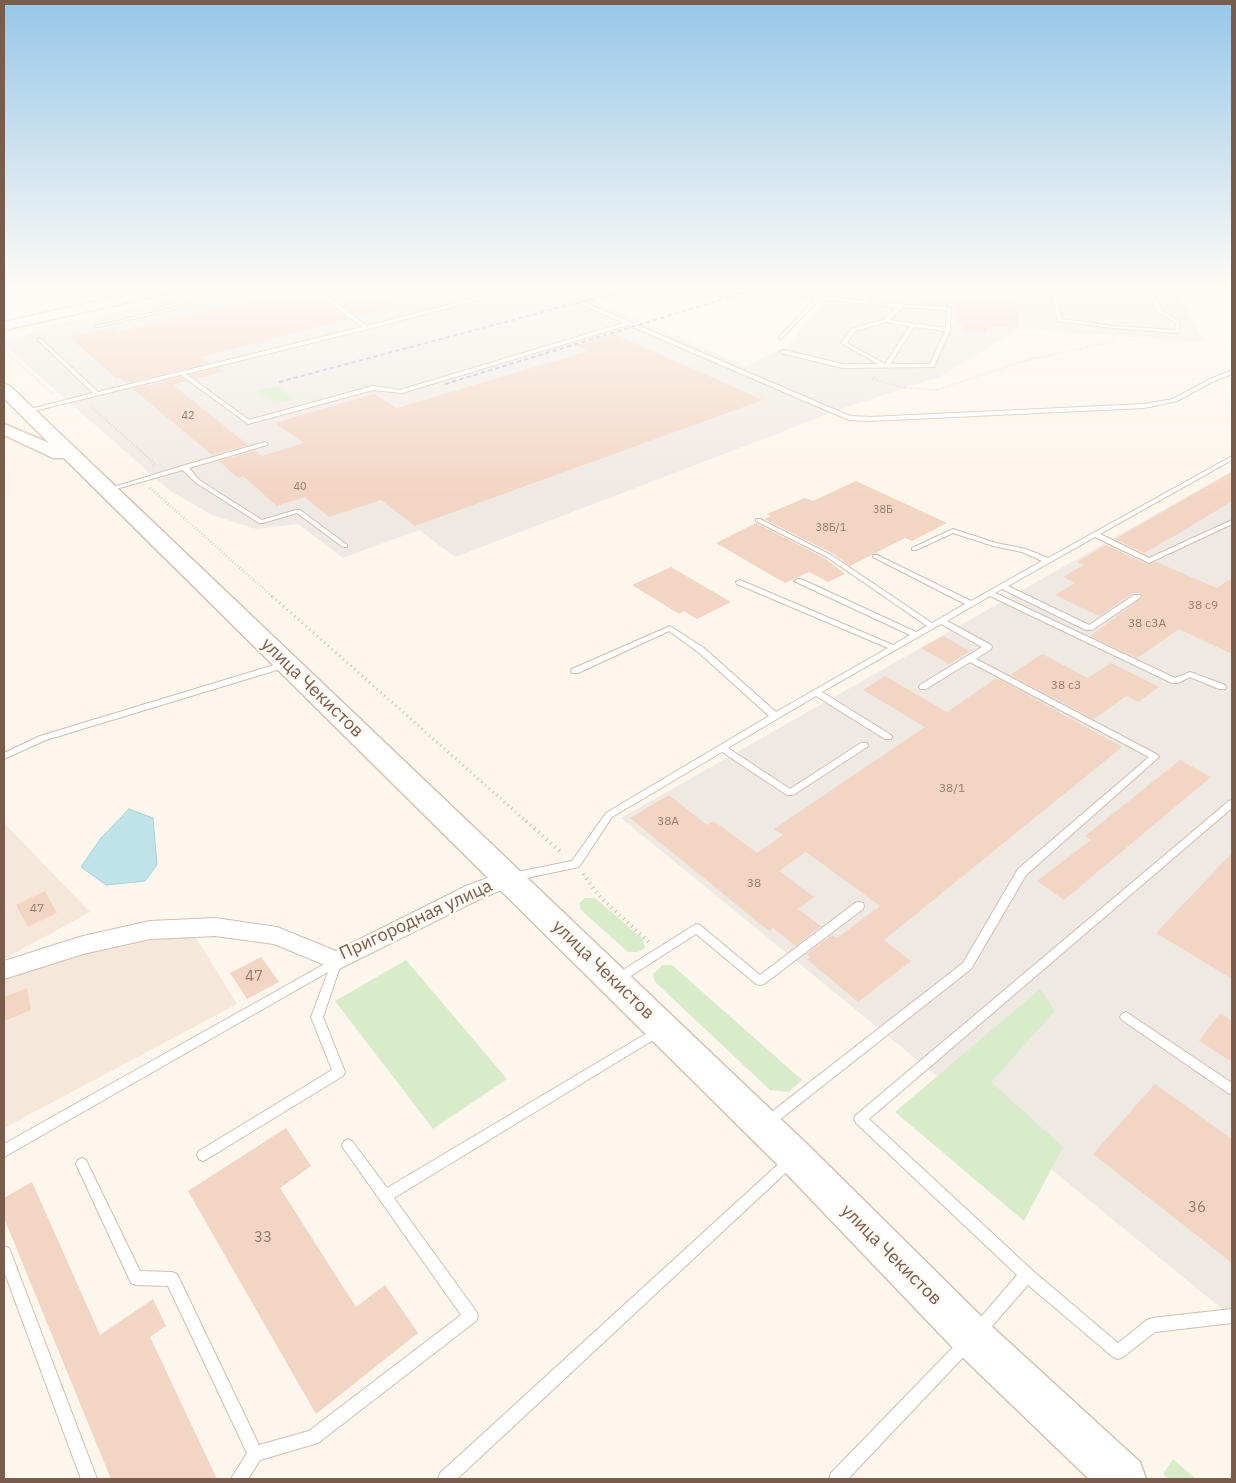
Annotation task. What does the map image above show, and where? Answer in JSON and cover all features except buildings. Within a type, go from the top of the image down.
[{"type":"main road","name":"улица Чекистов","points":[[5,392],[795,1157],[972,1338],[1123,1479]]},
{"type":"main road","points":[[4,429],[80,464]]},
{"type":"street","name":"Пригородная улица","points":[[4,970],[83,945],[150,930],[216,927],[276,936],[338,961],[474,892],[509,878]]},
{"type":"lane","points":[[56,355],[97,394]]},
{"type":"lane","points":[[26,411],[255,355]]},
{"type":"lane","points":[[182,373],[248,422],[373,388],[400,392],[522,355]]},
{"type":"lane","points":[[703,355],[849,418],[880,419],[1154,405],[1175,400],[1210,381],[1232,372]]},
{"type":"lane","points":[[797,355],[843,366],[932,366],[937,355]]},
{"type":"lane","points":[[866,355],[886,366]]},
{"type":"lane","points":[[886,366],[893,355]]},
{"type":"lane","points":[[107,490],[265,444]]},
{"type":"lane","points":[[509,878],[575,864],[609,815],[816,692],[1232,458]]},
{"type":"lane","points":[[184,468],[197,482],[261,522],[298,511],[345,546]]},
{"type":"lane","points":[[758,520],[829,556],[932,626]]},
{"type":"lane","points":[[1094,534],[1149,561],[1232,522]]},
{"type":"lane","points":[[914,549],[953,531],[995,545],[1024,550],[1049,561]]},
{"type":"lane","points":[[875,556],[971,604]]},
{"type":"lane","points":[[798,581],[916,635]]},
{"type":"lane","points":[[740,582],[894,648]]},
{"type":"lane","points":[[1002,586],[1089,628],[1137,597]]},
{"type":"lane","points":[[990,593],[1175,681],[1190,674],[1222,687]]},
{"type":"lane","points":[[923,687],[988,647],[941,621]]},
{"type":"lane","points":[[575,671],[670,628],[702,650],[775,716]]},
{"type":"lane","points":[[762,1126],[966,966],[1022,872],[1155,757],[970,659]]},
{"type":"lane","points":[[4,756],[43,738],[287,664]]},
{"type":"lane","points":[[816,692],[888,736]]},
{"type":"lane","points":[[722,748],[790,792],[864,745]]},
{"type":"lane","points":[[1232,803],[860,1119],[1027,1275],[1118,1352],[1152,1325],[1232,1316]]},
{"type":"lane","points":[[614,981],[696,928],[760,981],[859,906]]},
{"type":"lane","points":[[4,1152],[338,961]]},
{"type":"lane","points":[[203,1155],[339,1072],[317,1017],[338,961]]},
{"type":"lane","points":[[1126,1017],[1232,1089]]},
{"type":"lane","points":[[386,1196],[663,1029]]},
{"type":"lane","points":[[240,1479],[255,1454],[313,1438],[471,1316],[348,1145]]},
{"type":"lane","points":[[446,1479],[795,1157]]},
{"type":"lane","points":[[82,1164],[136,1278],[172,1278],[255,1454]]},
{"type":"lane","points":[[4,1253],[89,1479]]},
{"type":"lane","points":[[836,1479],[972,1338],[1027,1275]]},
{"type":"path","points":[[10,355],[57,398],[81,398],[155,464],[141,480],[575,864],[600,897],[660,951]]},
{"type":"path","points":[[886,366],[873,379],[904,388],[936,390],[1023,360],[1046,355]]},
{"type":"shaded area","points":[[16,355],[720,355],[799,389],[746,366],[768,355],[975,355],[939,377],[844,408],[455,557],[419,530],[343,558],[298,524],[256,529],[212,515],[169,490]]},
{"type":"shaded area","points":[[1232,471],[1232,1317],[621,818]]},
{"type":"shaded area","points":[[4,823],[90,912],[4,959]]},
{"type":"shaded area","points":[[195,936],[237,1004],[4,1128],[4,977],[135,940]]},
{"type":"green space","points":[[276,386],[295,399],[275,404],[257,391]]},
{"type":"green space","points":[[585,898],[595,898],[643,939],[645,948],[638,952],[628,952],[581,910],[579,903]]},
{"type":"green space","points":[[406,960],[507,1079],[433,1129],[335,1001]]},
{"type":"green space","points":[[663,965],[672,965],[802,1080],[789,1092],[770,1090],[655,982],[653,974]]},
{"type":"green space","points":[[1040,989],[1055,1011],[991,1082],[1063,1147],[1024,1221],[895,1112]]},
{"type":"green space","points":[[1173,1459],[1196,1479],[1169,1479],[1163,1474]]},
{"type":"water","points":[[129,809],[153,818],[157,865],[145,881],[106,885],[81,867],[101,838]]},
{"type":"railway","points":[[279,382],[380,355]]},
{"type":"railway","points":[[445,384],[539,355]]}]
